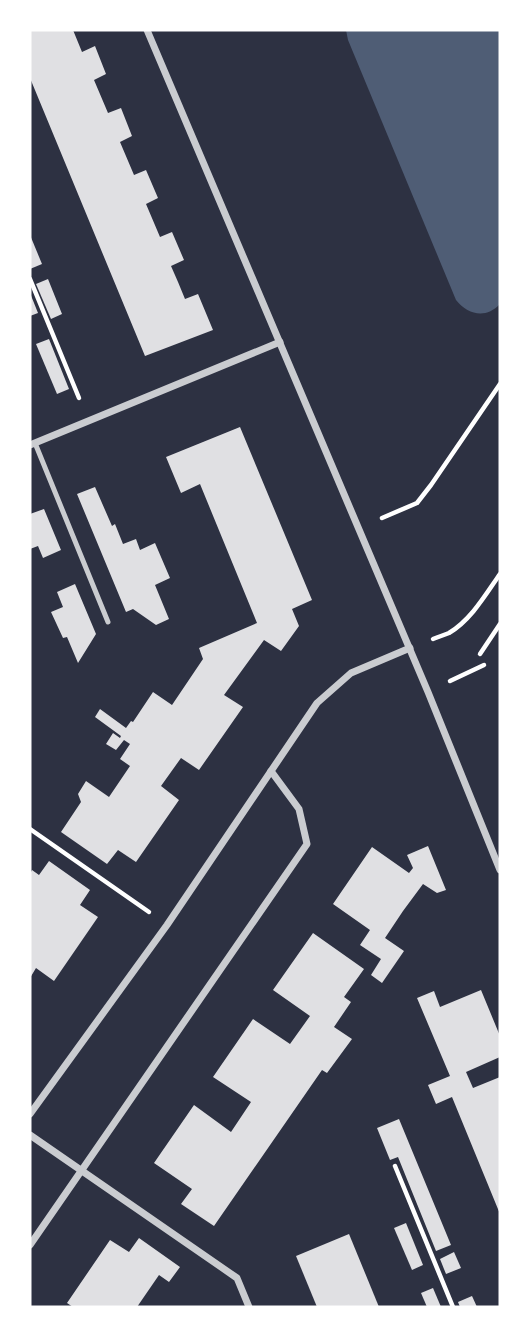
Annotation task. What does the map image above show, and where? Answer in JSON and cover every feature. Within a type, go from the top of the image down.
[{"type":"street","points":[[147,30],[410,649],[500,870]]},
{"type":"street","points":[[32,444],[280,342]]},
{"type":"street","points":[[30,1114],[167,925],[317,703],[351,673],[410,649]]},
{"type":"street","points":[[30,1245],[307,844],[299,809],[271,771]]},
{"type":"street","points":[[30,1135],[237,1278],[249,1307]]},
{"type":"lane","points":[[32,444],[108,622]]},
{"type":"path","points":[[30,279],[89,421]]},
{"type":"path","points":[[358,527],[417,503],[500,384]]},
{"type":"path","points":[[410,649],[449,632],[465,620],[482,601],[500,573]]},
{"type":"path","points":[[480,654],[500,624]]},
{"type":"path","points":[[428,692],[484,665]]},
{"type":"path","points":[[30,829],[167,925]]},
{"type":"path","points":[[395,1166],[453,1307]]},
{"type":"water","points":[[346,30],[500,30],[500,304],[495,309],[483,313],[472,312],[456,300]]},
{"type":"building","points":[[30,30],[73,30],[82,52],[95,46],[106,74],[94,80],[108,113],[121,108],[132,136],[120,142],[134,175],[146,170],[158,198],[146,204],[160,237],[172,232],[184,260],[171,266],[185,299],[198,294],[213,330],[145,356],[30,78]]},
{"type":"building","points":[[30,235],[42,264],[30,269]]},
{"type":"building","points":[[48,279],[62,314],[51,319],[36,284]]},
{"type":"building","points":[[30,293],[38,313],[30,316]]},
{"type":"building","points":[[49,339],[69,389],[57,394],[36,344]]},
{"type":"building","points":[[240,427],[312,600],[292,609],[299,626],[281,651],[264,640],[224,695],[243,707],[199,770],[181,758],[161,786],[179,800],[136,862],[118,850],[107,864],[61,832],[81,802],[78,794],[86,781],[109,797],[130,766],[120,759],[130,744],[124,740],[116,750],[106,744],[113,733],[120,738],[121,736],[95,717],[100,709],[126,728],[153,692],[172,705],[203,659],[199,648],[257,623],[200,484],[181,493],[166,457]]},
{"type":"building","points":[[95,487],[123,544],[136,539],[140,550],[155,543],[170,578],[155,585],[169,619],[156,625],[133,609],[126,612],[77,494]]},
{"type":"building","points":[[44,509],[61,550],[43,558],[38,546],[30,549],[30,514]]},
{"type":"building","points":[[75,584],[96,634],[78,663],[67,637],[63,638],[51,612],[63,607],[57,592]]},
{"type":"building","points":[[428,846],[446,890],[437,893],[423,884],[403,911],[385,938],[404,951],[382,983],[371,975],[381,959],[360,945],[370,930],[333,904],[372,847],[409,873],[413,868],[407,855]]},
{"type":"building","points":[[49,861],[90,890],[80,905],[98,917],[54,981],[36,968],[30,978],[30,874],[32,870],[39,875]]},
{"type":"building","points":[[313,933],[364,969],[344,997],[351,1002],[334,1027],[352,1039],[327,1073],[322,1070],[214,1226],[181,1204],[192,1189],[154,1163],[194,1105],[231,1132],[251,1102],[213,1077],[253,1019],[290,1044],[310,1016],[273,990]]},
{"type":"building","points":[[481,990],[500,1036],[500,1057],[466,1072],[473,1088],[500,1077],[500,1214],[452,1097],[436,1104],[428,1085],[450,1076],[417,998],[434,991],[440,1007]]},
{"type":"building","points":[[399,1119],[451,1245],[436,1251],[398,1157],[390,1160],[377,1128]]},
{"type":"building","points":[[406,1223],[423,1265],[412,1270],[394,1228]]},
{"type":"building","points":[[349,1234],[379,1307],[317,1307],[296,1256]]},
{"type":"building","points":[[139,1238],[180,1267],[169,1282],[159,1275],[137,1307],[73,1307],[67,1303],[110,1240],[129,1252]]},
{"type":"building","points":[[454,1252],[461,1268],[446,1274],[440,1259]]},
{"type":"building","points":[[433,1288],[441,1307],[427,1307],[421,1293]]},
{"type":"building","points":[[472,1296],[477,1307],[460,1307],[458,1302]]}]
